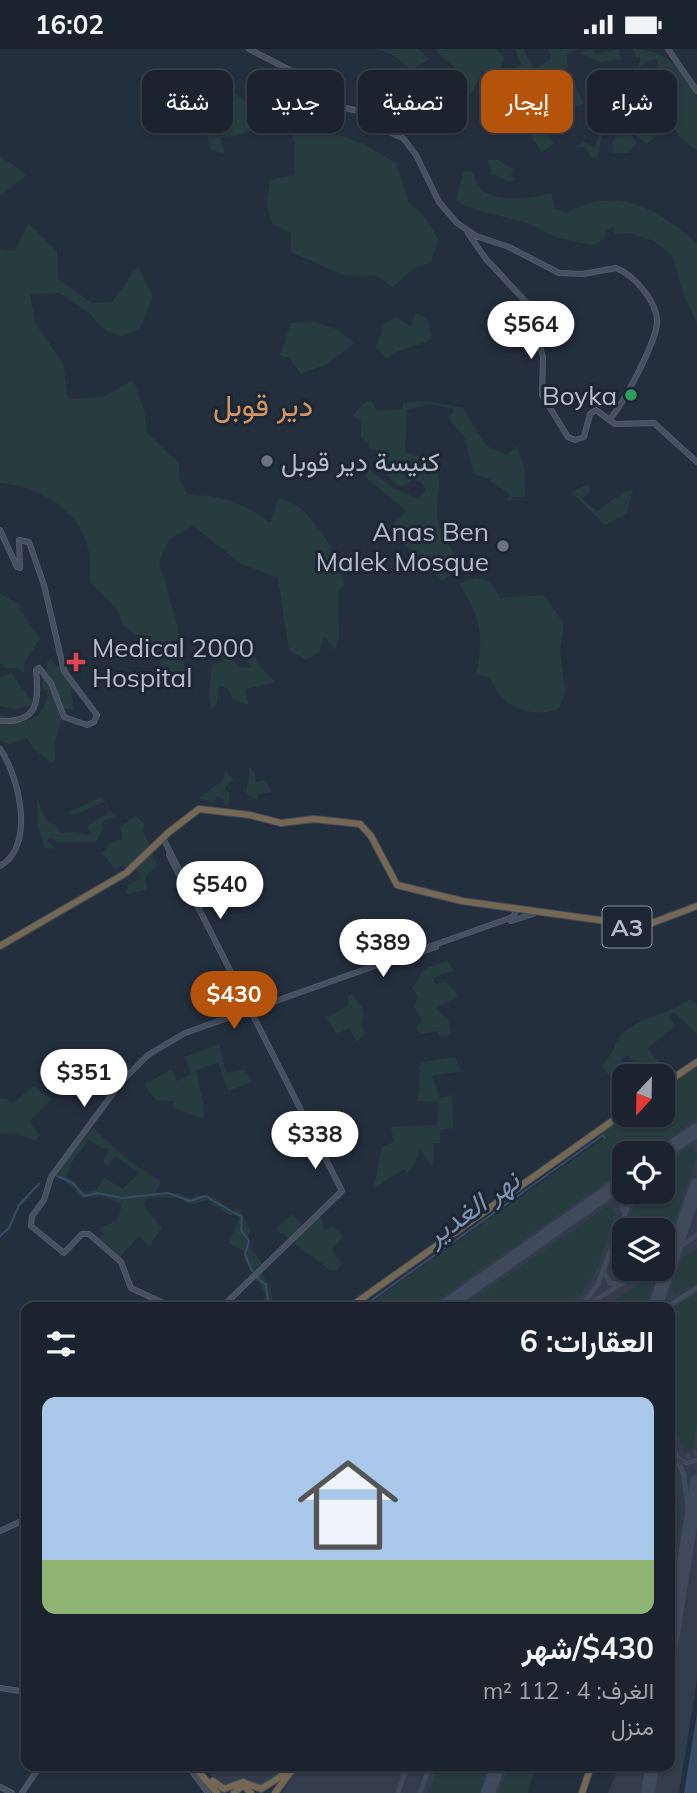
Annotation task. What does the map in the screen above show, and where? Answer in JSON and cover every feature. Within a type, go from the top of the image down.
[{"type":"highway","name":"A3","points":[[0,946],[126,873],[162,838],[199,809],[250,815],[281,823],[305,820],[360,824],[371,836],[397,885],[462,901],[533,914],[640,928],[697,907]]},
{"type":"highway","name":"A3","points":[[462,901],[635,925],[655,923],[697,907]]},
{"type":"highway","points":[[676,1078],[697,1063]]},
{"type":"highway","points":[[357,1302],[612,1122]]},
{"type":"highway","points":[[363,1302],[612,1122]]},
{"type":"highway","points":[[200,1771],[220,1793]]},
{"type":"highway","points":[[202,1771],[226,1790],[243,1782],[259,1792]]},
{"type":"highway","points":[[278,1793],[286,1771]]},
{"type":"highway","points":[[259,1792],[281,1780],[290,1771]]},
{"type":"highway","points":[[583,1793],[591,1771]]},
{"type":"highway","points":[[213,1781],[220,1793]]},
{"type":"highway","points":[[234,1793],[243,1785],[259,1792]]},
{"type":"street","points":[[249,49],[309,80],[334,105],[358,111],[375,126],[403,138],[416,155],[439,202],[476,239],[485,260],[527,303],[543,356],[542,395],[566,435],[575,440],[584,437],[593,410],[618,425],[643,421],[654,423],[697,462]]},
{"type":"street","points":[[668,49],[697,91]]},
{"type":"street","points":[[476,239],[514,249],[559,272],[583,274],[616,268],[625,272],[646,293],[657,325],[629,392],[609,420]]},
{"type":"street","points":[[0,530],[17,567],[20,568],[23,564],[19,540],[26,540],[30,545],[44,585],[64,671],[97,715],[94,722],[87,725],[64,717],[51,683],[39,668],[36,670],[39,697],[36,707],[22,718],[0,721]]},
{"type":"street","points":[[0,749],[20,806],[18,845],[13,856],[0,866]]},
{"type":"street","points":[[162,838],[341,1192],[227,1302]]},
{"type":"street","points":[[152,1302],[131,1288],[121,1262],[89,1234],[82,1234],[64,1253],[32,1228],[32,1217],[44,1200],[49,1181],[120,1087],[145,1061],[187,1035],[513,917],[516,911]]},
{"type":"street","points":[[249,1011],[533,914]]},
{"type":"street","points":[[0,1531],[21,1521]]},
{"type":"street","points":[[0,1688],[21,1691]]},
{"type":"street","points":[[22,1793],[37,1771]]},
{"type":"street","points":[[192,1771],[208,1793]]},
{"type":"street","points":[[0,1787],[12,1793]]},
{"type":"shaded area","points":[[697,1067],[697,1679],[679,1793],[608,1793],[617,1771],[675,1771],[675,1302],[374,1302],[612,1148],[612,1204],[675,1204],[675,1141],[623,1141],[644,1127],[676,1127],[676,1097]]},
{"type":"shaded area","points":[[208,1771],[279,1771],[264,1787],[220,1786]]},
{"type":"shaded area","points":[[295,1771],[534,1771],[527,1793],[282,1793]]},
{"type":"green space","points":[[378,49],[418,49],[429,59],[411,70],[396,57]]},
{"type":"green space","points":[[434,49],[496,49],[504,58],[499,70],[481,70],[471,95],[467,92],[467,70],[457,70]]},
{"type":"green space","points":[[515,49],[523,49],[533,66],[525,70],[509,69],[522,66]]},
{"type":"green space","points":[[546,49],[579,49],[567,55],[568,67],[562,70],[542,70],[539,66],[550,60],[551,54]]},
{"type":"green space","points":[[592,49],[597,54],[619,49],[621,59],[601,62],[579,53]]},
{"type":"green space","points":[[633,49],[664,57],[688,79],[697,100],[697,150],[677,133],[677,70],[659,70],[657,59],[649,60],[639,68],[640,57],[636,57]]},
{"type":"green space","points":[[573,87],[584,103],[573,111]]},
{"type":"green space","points":[[233,92],[247,103],[247,131],[220,138],[225,154],[211,150],[206,133],[233,133]]},
{"type":"green space","points":[[291,133],[333,133],[364,144],[396,163],[409,203],[426,218],[438,239],[431,262],[411,270],[393,287],[377,276],[343,275],[291,252],[291,233],[272,224],[267,205],[270,180],[294,175],[295,143]]},
{"type":"green space","points":[[529,133],[545,133],[554,143],[542,152]]},
{"type":"green space","points":[[600,133],[602,133],[598,157],[592,158],[584,147],[577,148],[582,141],[595,148]]},
{"type":"green space","points":[[618,133],[630,133],[637,143],[628,153],[613,153],[612,143]]},
{"type":"green space","points":[[638,133],[659,133],[647,144],[636,136]]},
{"type":"green space","points":[[0,156],[27,175],[0,196]]},
{"type":"green space","points":[[488,160],[498,160],[513,169],[511,176],[517,179],[508,181],[491,173]]},
{"type":"green space","points":[[471,171],[483,191],[498,197],[526,198],[551,193],[555,209],[565,213],[602,201],[619,201],[636,204],[667,220],[697,243],[697,323],[685,298],[672,255],[654,241],[628,233],[614,234],[614,227],[606,230],[604,238],[595,245],[567,240],[524,222],[472,208],[456,201],[463,172]]},
{"type":"green space","points":[[28,223],[57,251],[58,279],[92,303],[112,302],[138,266],[153,296],[140,329],[121,336],[106,331],[88,312],[60,293],[30,294],[35,323],[63,363],[68,399],[103,397],[133,380],[144,409],[147,433],[179,463],[180,479],[187,494],[231,501],[270,522],[279,498],[307,514],[329,543],[343,576],[344,585],[338,591],[339,638],[335,650],[324,636],[320,651],[306,660],[289,650],[278,578],[240,563],[192,525],[169,540],[159,562],[176,620],[185,671],[175,676],[173,690],[165,687],[158,654],[147,657],[143,641],[124,626],[116,608],[90,582],[89,552],[75,521],[42,494],[0,483],[0,249],[15,251]]},
{"type":"green space","points":[[415,313],[427,318],[432,338],[397,352],[387,359],[376,347],[384,324],[396,317],[411,327]]},
{"type":"green space","points":[[315,322],[336,329],[355,343],[327,364],[301,374],[289,358],[280,355],[291,323]]},
{"type":"green space","points":[[371,401],[377,411],[403,409],[403,403],[427,401],[463,408],[486,446],[507,455],[517,446],[524,468],[525,497],[513,497],[511,501],[506,500],[510,495],[508,492],[488,478],[474,475],[465,438],[449,419],[454,409],[428,404],[407,410],[405,452],[434,462],[439,482],[439,526],[464,566],[442,581],[388,529],[407,511],[365,477],[369,469],[393,488],[418,499],[426,490],[421,482],[413,480],[405,486],[397,485],[380,469],[387,465],[378,452],[368,447],[369,443],[361,437],[361,421],[352,416],[365,402]]},
{"type":"green space","points":[[589,484],[590,492],[582,499],[597,511],[624,492],[633,490],[626,514],[605,525],[571,492]]},
{"type":"green space","points":[[477,578],[490,582],[501,598],[544,595],[564,624],[560,651],[565,691],[559,709],[537,712],[517,708],[501,696],[490,678],[476,674],[480,648],[479,627],[472,606],[459,583]]},
{"type":"green space","points":[[0,594],[24,607],[19,608],[40,639],[25,661],[24,673],[18,668],[5,668],[0,663]]},
{"type":"green space","points":[[222,653],[241,667],[251,668],[247,660],[254,655],[261,668],[275,682],[245,689],[249,705],[233,700],[228,689],[219,685],[217,703],[212,709],[209,696],[212,665],[223,661]]},
{"type":"green space","points":[[51,659],[57,667],[67,666],[75,688],[71,691],[74,710],[65,709],[56,738],[56,758],[52,763],[34,749],[27,738],[10,744],[0,741],[0,715],[15,717],[15,722],[22,722],[34,718],[43,710],[48,690],[43,690],[41,670],[47,669],[47,663]]},
{"type":"green space","points":[[11,673],[35,705],[14,709],[0,706],[0,677]]},
{"type":"green space","points":[[250,767],[256,782],[265,780],[272,792],[257,794],[258,800],[246,794]]},
{"type":"green space","points":[[225,771],[234,780],[225,787],[225,791],[230,792],[228,806],[223,805],[224,800],[217,796],[214,803],[199,798],[223,780]]},
{"type":"green space","points":[[101,797],[104,802],[74,815],[67,813]]},
{"type":"green space","points":[[37,799],[47,821],[56,825],[60,833],[91,834],[87,826],[110,811],[109,808],[115,817],[102,822],[103,829],[96,842],[57,842],[50,837],[47,840],[56,849],[45,848],[38,826]]},
{"type":"green space","points":[[136,816],[145,825],[143,830],[158,866],[145,876],[147,890],[126,894],[128,885],[142,878],[136,869],[128,871],[124,865],[115,869],[102,853],[110,843],[123,839],[120,827]]},
{"type":"green space","points":[[447,961],[454,970],[433,978],[436,984],[446,982],[459,996],[435,1008],[448,1019],[451,1035],[440,1036],[437,1031],[419,1034],[417,1027],[422,1021],[414,1006],[418,996],[412,989],[424,969]]},
{"type":"green space","points":[[352,994],[364,1011],[362,1025],[366,1034],[356,1042],[350,1028],[337,1034],[326,1018],[349,1005],[347,997]]},
{"type":"green space","points":[[690,999],[697,1005],[697,1034],[674,1012],[669,1017],[675,1026],[648,1048],[660,1064],[636,1064],[628,1055],[621,1060],[624,1064],[612,1064],[612,1079],[601,1066],[622,1034],[638,1023]]},
{"type":"green space","points":[[219,1044],[226,1073],[245,1069],[252,1082],[228,1091],[218,1063],[196,1070],[204,1119],[174,1108],[173,1101],[157,1101],[144,1085],[172,1069],[177,1081],[191,1074],[185,1057]]},
{"type":"green space","points":[[455,1057],[461,1071],[432,1076],[440,1098],[452,1095],[453,1128],[440,1130],[440,1143],[433,1143],[434,1162],[431,1166],[420,1149],[414,1165],[407,1173],[404,1169],[374,1188],[382,1147],[394,1142],[391,1127],[437,1125],[439,1102],[416,1101],[420,1093],[419,1066],[424,1062]]},
{"type":"green space","points":[[125,1060],[131,1066],[121,1078],[101,1076],[111,1065]]},
{"type":"green space","points":[[697,1065],[697,1118],[663,1141],[612,1141],[612,1177],[434,1302],[372,1302],[605,1137],[602,1132],[612,1125],[676,1127],[676,1080]]},
{"type":"green space","points":[[34,1086],[52,1099],[30,1121],[39,1135],[36,1141],[17,1134],[0,1133],[0,1098],[7,1099],[12,1104]]},
{"type":"green space","points":[[93,1128],[129,1161],[161,1182],[155,1195],[179,1193],[190,1199],[208,1196],[232,1211],[239,1209],[251,1231],[248,1234],[250,1247],[265,1268],[260,1273],[270,1285],[272,1299],[277,1302],[263,1299],[266,1297],[248,1266],[243,1251],[229,1243],[240,1217],[227,1214],[207,1200],[190,1205],[177,1197],[145,1199],[144,1206],[162,1228],[149,1246],[139,1236],[120,1257],[97,1240],[104,1234],[99,1227],[116,1220],[121,1204],[101,1196],[82,1198],[57,1173]],"holes":[[[89,1140],[102,1149],[107,1148],[109,1151],[103,1161],[108,1166],[115,1156],[139,1173],[123,1189],[104,1178],[96,1190],[82,1192],[75,1182],[66,1177],[72,1162]]]},
{"type":"green space","points":[[686,1148],[694,1149],[697,1157],[675,1219],[629,1218],[636,1204],[675,1204],[675,1157]]},
{"type":"green space","points":[[609,1205],[615,1213],[603,1253],[585,1288],[571,1302],[470,1302]]},
{"type":"green space","points":[[320,1211],[324,1230],[333,1226],[343,1237],[332,1250],[342,1264],[337,1270],[330,1270],[276,1229],[292,1214],[304,1226]]},
{"type":"green space","points":[[697,1248],[697,1282],[674,1294],[671,1289],[682,1258]]},
{"type":"green space","points":[[645,1281],[652,1286],[647,1302],[611,1302]]},
{"type":"green space","points":[[697,1293],[697,1423],[693,1448],[685,1452],[675,1431],[675,1306]]},
{"type":"green space","points":[[675,1480],[680,1518],[675,1554]]},
{"type":"green space","points":[[436,1771],[486,1771],[479,1793],[429,1793]]},
{"type":"green space","points":[[506,1771],[534,1771],[527,1793],[499,1793]]},
{"type":"water","points":[[697,1714],[697,1793],[684,1793]]},
{"type":"waterway","name":"نهر الغدير","points":[[369,1302],[603,1135],[605,1138]]},
{"type":"waterway","name":"نهر الغدير","points":[[57,1176],[73,1183],[84,1196],[98,1193],[122,1198],[168,1193],[190,1201],[205,1196],[242,1217],[241,1230],[249,1241],[245,1254],[252,1271]]},
{"type":"waterway","name":"نهر الغدير","points":[[0,1236],[9,1228],[19,1205],[39,1184]]},
{"type":"waterway","name":"نهر الغدير","points":[[256,1277],[266,1285],[268,1302]]},
{"type":"taxiway","points":[[600,1198],[616,1196],[621,1201],[623,1210]]},
{"type":"taxiway","points":[[585,1302],[598,1284],[628,1204]]},
{"type":"taxiway","points":[[675,1250],[697,1235]]},
{"type":"taxiway","points":[[603,1271],[610,1283],[620,1284]]},
{"type":"taxiway","points":[[592,1302],[626,1281]]},
{"type":"taxiway","points":[[675,1302],[697,1288]]},
{"type":"taxiway","points":[[455,1302],[466,1292]]},
{"type":"taxiway","points":[[675,1453],[684,1476],[690,1525]]},
{"type":"taxiway","points":[[678,1458],[686,1463],[697,1460]]},
{"type":"taxiway","points":[[398,1793],[405,1771]]},
{"type":"taxiway","points":[[420,1793],[428,1771]]},
{"type":"runway","points":[[675,1145],[697,1130]]},
{"type":"runway","points":[[657,1302],[697,1185]]},
{"type":"runway","points":[[451,1302],[612,1189]]},
{"type":"runway","points":[[675,1621],[697,1482]]},
{"type":"runway","points":[[488,1793],[496,1771]]},
{"type":"runway","points":[[648,1793],[651,1771]]},
{"type":"tunnel","points":[[675,1464],[697,1452]]},
{"type":"place","name":"Boyka","points":[[631,395]]},
{"type":"place","name":"كنيسة دير قوبل","points":[[267,461]]},
{"type":"place","name":"Anas Ben Malek Mosque","points":[[503,546]]},
{"type":"place","name":"Medical 2000 Hospital","points":[[76,662]]},
{"type":"district","name":"دير قوبل","points":[[263,405]]}]
